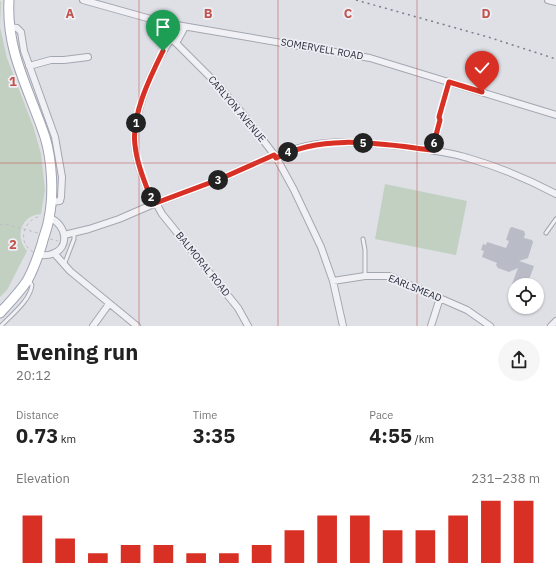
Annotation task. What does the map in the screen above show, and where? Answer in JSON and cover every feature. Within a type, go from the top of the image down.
[{"type":"main road","points":[[0,313],[20,291],[28,279],[35,253],[50,218],[51,202],[51,170],[45,138],[14,52],[9,27],[9,0]]},
{"type":"street","name":"SOMERVELL ROAD","points":[[83,0],[152,20],[185,27],[358,55],[556,115]]},
{"type":"street","points":[[548,0],[556,2]]},
{"type":"street","name":"CARLYON AVENUE","points":[[152,20],[154,26],[173,41],[220,88],[243,114],[275,156],[294,190],[321,247],[333,281],[343,326]]},
{"type":"street","points":[[9,27],[19,29],[29,66],[55,136],[62,177],[61,197],[60,201],[51,202]]},
{"type":"street","name":"BALMORAL ROAD","points":[[185,27],[163,51],[150,79],[138,113],[134,133],[134,144],[137,157],[155,204],[238,308],[248,326]]},
{"type":"street","points":[[29,66],[51,60],[88,58]]},
{"type":"street","points":[[64,235],[108,223],[275,156],[297,149],[339,143],[378,144],[432,150],[467,158],[496,167],[556,194]]},
{"type":"street","points":[[35,253],[47,255],[54,253],[60,248],[63,242],[64,235],[62,227],[58,222],[50,218]]},
{"type":"street","points":[[54,253],[64,265],[137,326]]},
{"type":"street","name":"EARLSMEAD","points":[[333,281],[365,276],[389,276],[467,310],[490,326]]},
{"type":"street","points":[[431,326],[440,298]]},
{"type":"street","points":[[93,326],[109,304]]},
{"type":"street","points":[[551,326],[556,321]]},
{"type":"lane","points":[[432,150],[440,120]]},
{"type":"lane","points":[[546,233],[556,219]]},
{"type":"lane","points":[[64,265],[74,239],[74,233]]},
{"type":"lane","points":[[363,240],[365,250],[365,276]]},
{"type":"lane","points":[[1,326],[30,293],[32,285],[28,279]]},
{"type":"path","points":[[440,120],[439,117],[449,82]]},
{"type":"path","points":[[35,253],[26,245],[24,228],[33,219],[40,216]]},
{"type":"path","points":[[0,225],[5,224],[24,228],[39,233],[39,236]]},
{"type":"path","points":[[47,238],[63,242]]},
{"type":"green space","points":[[1,1],[0,27],[0,2]]},
{"type":"green space","points":[[0,27],[7,58],[33,126],[41,154],[45,190],[41,214],[34,215],[24,222],[20,233],[23,245],[27,251],[7,290],[0,297]]},
{"type":"green space","points":[[385,184],[467,201],[456,255],[375,239]]},
{"type":"building","points":[[512,227],[524,231],[524,238],[532,240],[533,242],[528,258],[519,261],[534,266],[530,278],[514,278],[518,268],[509,272],[498,268],[496,265],[497,263],[482,257],[484,251],[481,250],[483,244],[486,245],[487,242],[506,248],[509,241],[506,240],[510,228]]},
{"type":"railway","points":[[356,0],[488,37],[556,59]]},
{"type":"route","points":[[163,51],[154,68],[145,92],[138,113],[134,133],[135,150],[141,172],[153,204],[220,179],[274,155],[276,158],[280,155],[308,146],[350,142],[432,150],[440,120],[439,117],[449,82],[482,92]]}]
